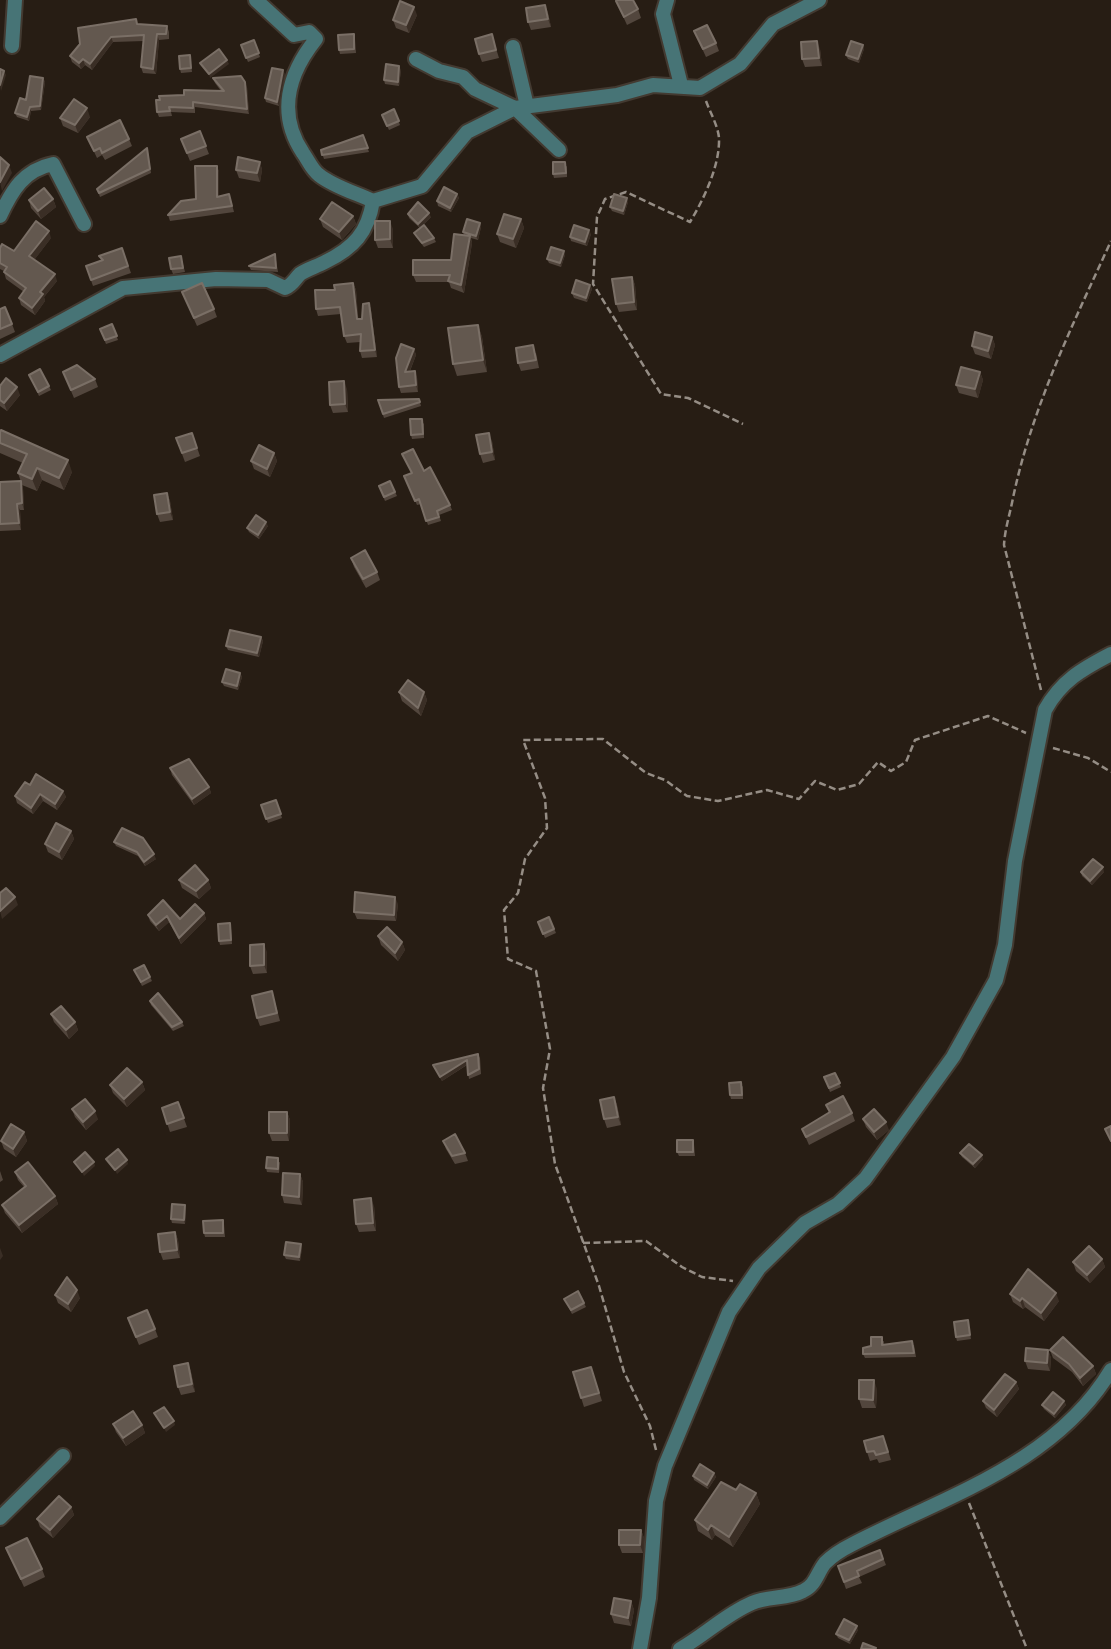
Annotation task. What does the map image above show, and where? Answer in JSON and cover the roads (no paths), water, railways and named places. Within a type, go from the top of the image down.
[{"type":"street","points":[[12,46],[15,0]]},
{"type":"street","points":[[256,0],[293,35],[309,32],[316,39],[297,62],[291,84],[288,125],[294,139],[317,174],[373,201],[422,186],[467,132],[521,107],[617,95],[653,85],[700,88],[740,64],[773,24],[818,0]]},
{"type":"street","points":[[667,0],[663,14],[681,85]]},
{"type":"street","points":[[513,47],[521,107]]},
{"type":"street","points":[[416,59],[439,71],[463,77],[475,89],[521,107],[559,150]]},
{"type":"street","points":[[0,216],[9,196],[34,167],[52,163],[84,224]]},
{"type":"street","points":[[0,355],[123,288],[216,279],[268,280],[285,288],[292,286],[301,274],[329,261],[356,240],[370,223],[373,201]]},
{"type":"street","points":[[640,1649],[649,1598],[656,1501],[665,1465],[729,1312],[746,1283],[805,1223],[838,1204],[865,1179],[924,1101],[979,1015],[996,980],[1005,945],[1015,861],[1045,710],[1055,692],[1074,673],[1111,654]]},
{"type":"street","points":[[680,1649],[750,1604],[801,1593],[813,1585],[828,1560],[849,1546],[965,1493],[1073,1420],[1096,1396],[1111,1370]]},
{"type":"street","points":[[0,1518],[63,1456]]}]
